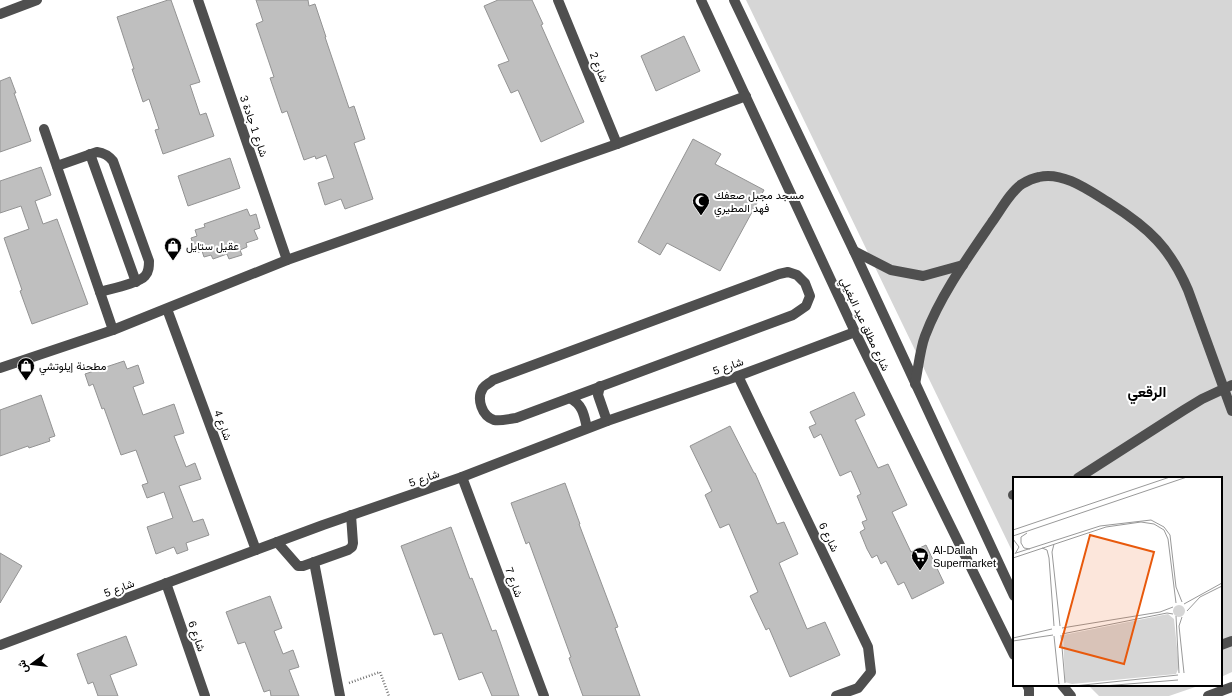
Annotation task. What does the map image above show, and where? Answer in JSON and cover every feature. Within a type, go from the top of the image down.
[{"type":"street","points":[[0,14],[37,0]]},
{"type":"street","name":"شارع 1 جادة 3","points":[[198,0],[287,260]]},
{"type":"street","name":"شارع 2","points":[[558,0],[617,144]]},
{"type":"street","name":"شارع مطلق عيد البغيلي","points":[[701,0],[855,332],[1013,653]]},
{"type":"street","name":"شارع مطلق عيد البغيلي","points":[[734,0],[854,250],[1013,594]]},
{"type":"street","points":[[0,368],[113,330],[287,260],[617,144],[746,96]]},
{"type":"street","points":[[44,129],[113,330]]},
{"type":"street","points":[[57,166],[96,152],[109,156],[113,161],[146,254],[149,266],[148,272],[141,280],[100,292]]},
{"type":"street","points":[[90,154],[136,282]]},
{"type":"street","points":[[915,384],[924,337],[940,304],[963,266],[1008,199],[1022,184],[1040,177],[1059,177],[1077,184],[1131,217],[1145,228],[1167,252],[1188,290],[1228,387],[1232,411]]},
{"type":"street","points":[[854,250],[891,270],[923,276],[963,266]]},
{"type":"street","points":[[788,272],[797,275],[805,283],[810,296],[806,306],[793,315],[600,386],[516,418],[500,420],[492,419],[483,412],[480,399],[483,388],[493,380],[779,274],[788,272]]},
{"type":"street","name":"شارع 4","points":[[167,309],[256,550]]},
{"type":"street","name":"شارع 5","points":[[0,646],[276,542],[462,477],[587,428],[738,376],[855,332]]},
{"type":"street","name":"شارع 6","points":[[738,376],[868,647],[871,672],[858,688],[836,696]]},
{"type":"street","points":[[600,386],[598,394],[607,421]]},
{"type":"street","points":[[1080,477],[1184,410],[1228,387]]},
{"type":"street","points":[[570,398],[577,402],[582,409],[587,428]]},
{"type":"street","name":"شارع 7","points":[[462,477],[544,696]]},
{"type":"street","points":[[276,542],[298,566],[303,566],[348,550],[352,547],[353,543],[351,515]]},
{"type":"street","points":[[314,562],[340,692]]},
{"type":"street","name":"شارع 6","points":[[166,583],[205,696]]},
{"type":"street","points":[[1222,645],[1232,641]]},
{"type":"street","points":[[1028,686],[1030,696]]},
{"type":"street","points":[[1063,686],[1071,696]]},
{"type":"street","points":[[1208,696],[1232,687]]},
{"type":"path","points":[[340,692],[380,672],[389,696]]},
{"type":"shaded area","points":[[746,0],[1232,0],[1232,672],[1222,677],[1222,477],[1013,477],[1013,553]]},
{"type":"shaded area","points":[[1089,686],[1198,686],[1169,696],[1099,696]]},
{"type":"building","points":[[171,0],[200,82],[190,85],[200,115],[206,113],[214,136],[163,154],[155,130],[159,129],[149,99],[143,102],[117,17]]},
{"type":"building","points":[[256,0],[308,0],[309,6],[315,4],[349,108],[354,106],[365,139],[354,143],[373,199],[345,209],[341,199],[325,205],[318,183],[334,178],[326,155],[316,159],[315,156],[304,160],[287,111],[282,113],[270,78],[274,77],[256,24],[263,21]]},
{"type":"building","points":[[498,0],[532,0],[543,24],[541,25],[584,122],[541,142],[518,90],[511,93],[498,65],[509,61],[484,6]]},
{"type":"building","points":[[684,36],[700,71],[656,91],[641,56]]},
{"type":"building","points":[[10,77],[31,141],[0,152],[0,81]]},
{"type":"building","name":"مسجد مجبل صعفك فهد المطيري","points":[[693,139],[721,154],[715,164],[764,190],[720,271],[667,243],[660,255],[638,242]]},
{"type":"building","points":[[230,158],[240,188],[188,206],[178,176]]},
{"type":"building","points":[[41,167],[51,195],[35,201],[43,224],[57,219],[88,304],[32,324],[4,238],[29,229],[21,206],[0,213],[0,181]]},
{"type":"building","points":[[247,209],[250,216],[256,214],[260,228],[254,230],[258,239],[246,243],[247,247],[240,250],[242,255],[229,259],[227,254],[213,259],[211,255],[204,257],[202,251],[196,253],[191,238],[197,236],[195,230],[205,227],[204,224]]},
{"type":"building","points":[[124,361],[127,369],[138,365],[144,383],[133,387],[143,415],[174,404],[184,433],[174,436],[186,467],[195,463],[201,479],[179,486],[193,522],[203,519],[209,535],[186,543],[188,550],[177,554],[174,547],[156,554],[147,527],[173,518],[164,492],[147,498],[142,485],[148,483],[136,450],[121,455],[104,408],[102,409],[93,384],[89,386],[85,374]]},
{"type":"building","points":[[854,392],[865,415],[855,420],[878,468],[888,464],[907,505],[892,512],[911,552],[926,545],[944,583],[912,599],[904,582],[898,585],[886,561],[881,564],[877,555],[872,558],[867,549],[860,532],[865,529],[862,522],[867,520],[857,496],[861,494],[851,471],[840,476],[821,434],[814,438],[809,427],[816,424],[810,412]]},
{"type":"building","points":[[41,395],[55,436],[49,438],[50,441],[29,448],[28,446],[0,456],[0,410]]},
{"type":"building","points":[[730,426],[755,473],[777,524],[784,522],[798,554],[779,563],[807,629],[825,622],[840,655],[790,677],[769,628],[766,630],[750,596],[758,592],[729,524],[720,528],[705,495],[712,491],[690,446]]},
{"type":"building","points":[[565,483],[618,627],[615,628],[640,696],[583,696],[569,658],[571,657],[529,542],[526,544],[511,503]]},
{"type":"building","points":[[451,527],[470,579],[472,578],[492,631],[496,630],[519,696],[492,696],[482,672],[459,680],[442,633],[434,635],[401,546]]},
{"type":"building","points":[[0,553],[22,566],[0,603]]},
{"type":"building","points":[[270,596],[282,628],[274,631],[283,654],[293,650],[299,667],[289,670],[299,696],[271,696],[270,690],[264,692],[245,642],[238,644],[226,612]]},
{"type":"building","points":[[126,636],[137,665],[110,675],[118,696],[98,696],[93,682],[88,684],[77,654]]},
{"type":"place","name":"مسجد مجبل صعفك فهد المطيري","points":[[701,216]]},
{"type":"place","name":"عقيل ستايل","points":[[173,261]]},
{"type":"place","name":"مطحنة إيلوتشي","points":[[26,381]]},
{"type":"place","name":"Al-Dallah Supermarket","points":[[920,571]]},
{"type":"district","name":"الرقعي","points":[[1147,391]]}]
